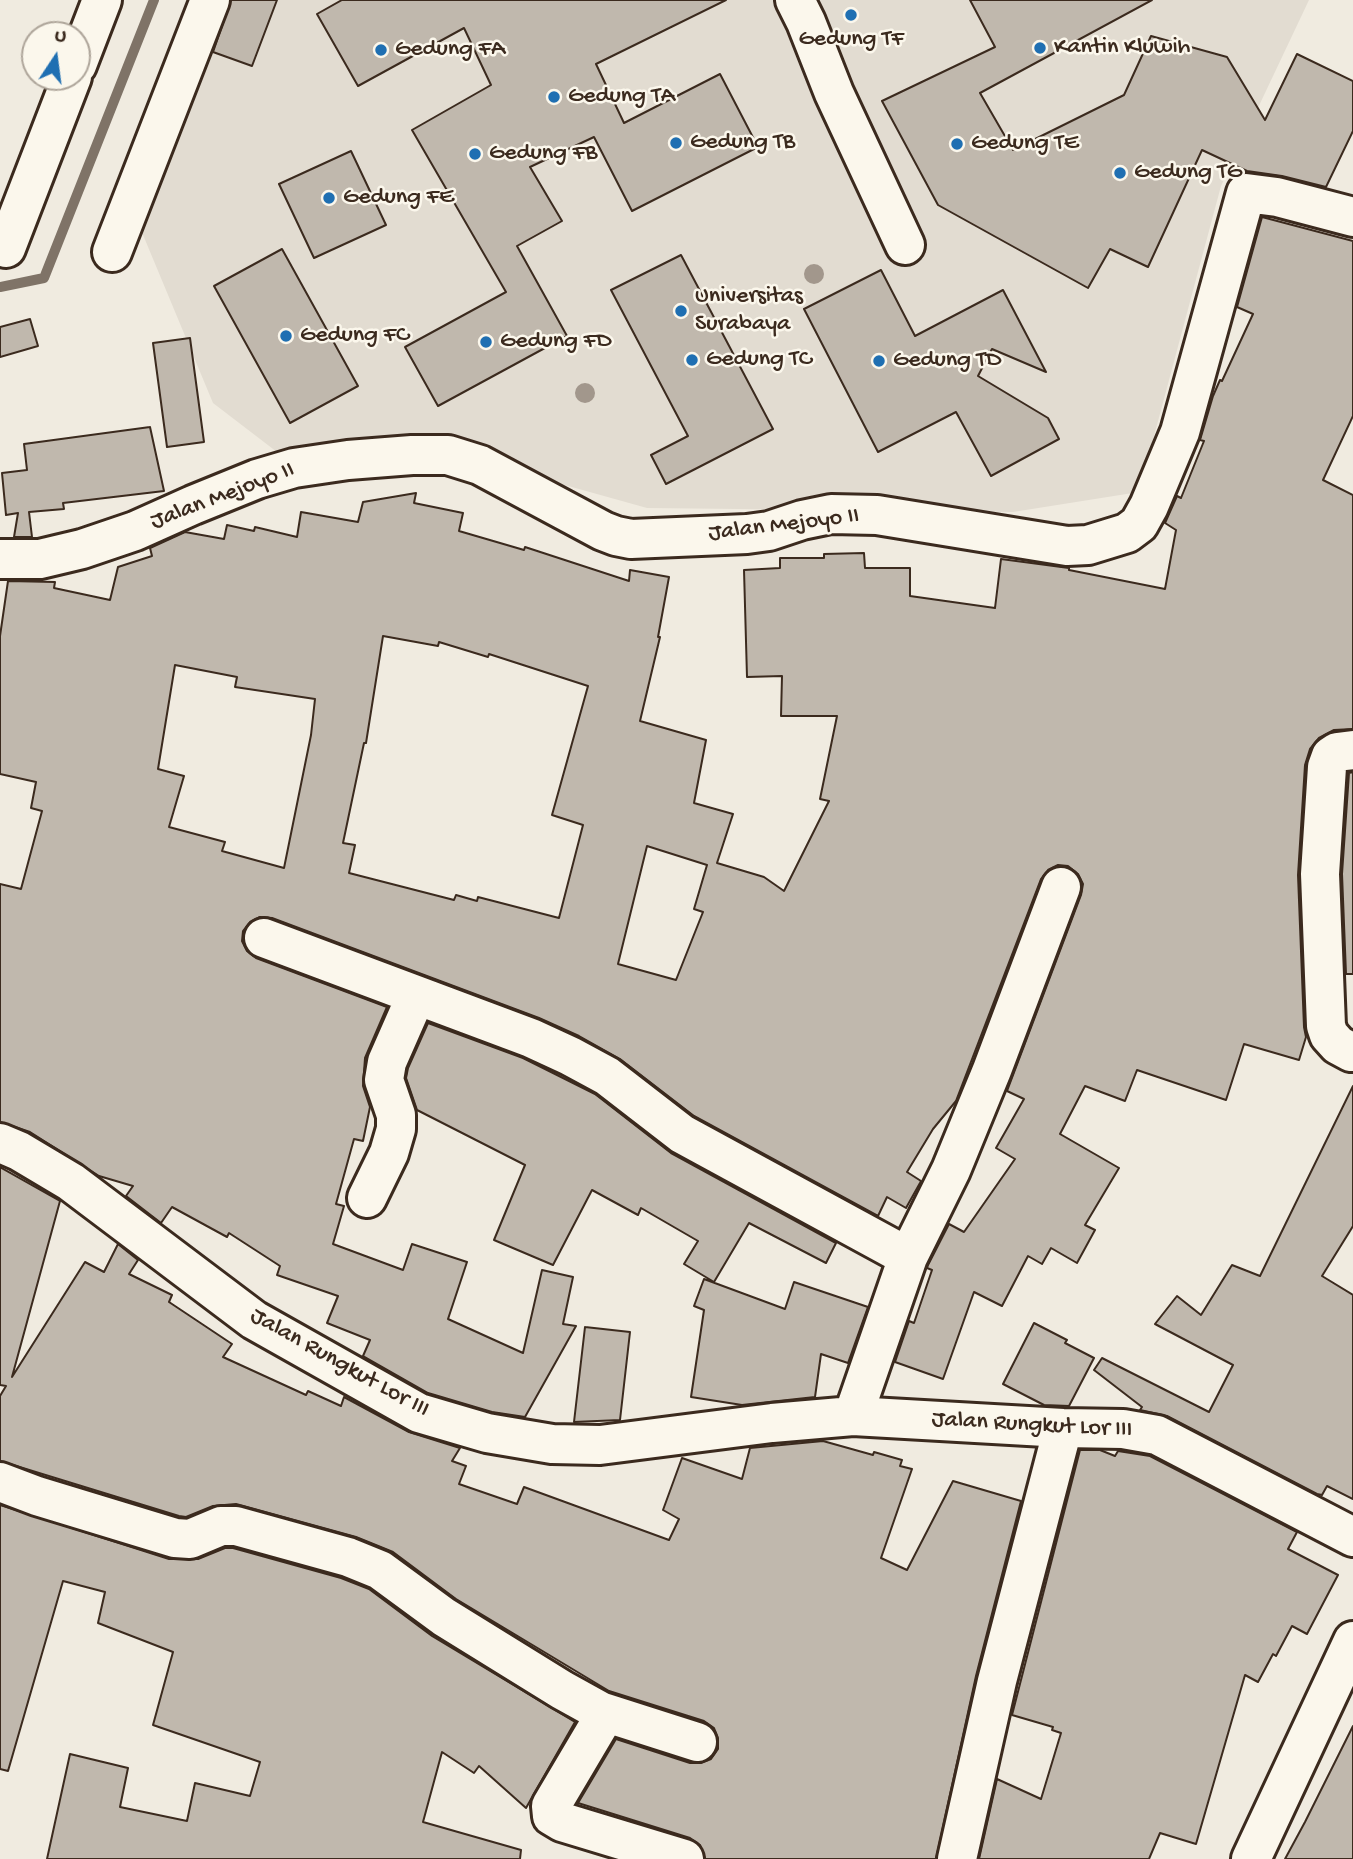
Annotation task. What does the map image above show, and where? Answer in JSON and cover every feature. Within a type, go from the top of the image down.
[{"type":"street","points":[[91,29],[102,0]]},
{"type":"street","points":[[112,252],[210,0]]},
{"type":"street","points":[[795,0],[839,105],[905,246]]},
{"type":"street","points":[[6,248],[67,91]]},
{"type":"street","name":"Jalan Mejoyo II","points":[[0,559],[40,559],[82,549],[135,531],[257,479],[294,468],[412,455],[448,455],[480,465],[603,531],[631,539],[747,534],[769,531],[831,514],[865,514],[1067,546],[1088,545],[1127,533],[1139,524],[1149,506],[1180,432],[1246,194],[1277,197],[1353,217]]},
{"type":"street","points":[[1351,1052],[1338,1045],[1329,1035],[1326,1026],[1320,874],[1327,767],[1331,756],[1337,752],[1353,751]]},
{"type":"street","points":[[853,1416],[908,1257],[961,1145],[1061,887]]},
{"type":"street","points":[[264,938],[531,1038],[570,1056],[607,1076],[682,1134],[908,1257]]},
{"type":"street","points":[[367,1198],[389,1153],[396,1129],[396,1115],[384,1080],[387,1062],[416,996]]},
{"type":"street","name":"Jalan Rungkut Lor III","points":[[0,1143],[19,1150],[71,1182],[254,1320],[419,1413],[487,1433],[552,1444],[600,1445],[772,1423],[853,1416],[1123,1429],[1157,1435],[1353,1537]]},
{"type":"street","points":[[957,1859],[997,1681],[1063,1428]]},
{"type":"street","points":[[0,1482],[174,1538],[190,1539],[221,1526],[236,1526],[348,1557],[380,1570],[444,1617],[562,1690],[606,1713],[697,1742]]},
{"type":"street","points":[[1251,1859],[1353,1641]]},
{"type":"street","points":[[606,1713],[551,1806],[552,1816],[562,1822],[684,1859]]},
{"type":"shaded area","name":"Universitas Surabaya","points":[[220,0],[1309,0],[1221,186],[1139,492],[1013,512],[647,508],[407,441],[277,452],[213,403],[136,218]]},
{"type":"building","points":[[231,0],[277,0],[252,66],[213,52]]},
{"type":"building","points":[[342,0],[726,0],[596,64],[624,123],[720,74],[758,147],[632,211],[594,137],[530,167],[562,221],[517,246],[567,336],[438,406],[405,347],[506,292],[412,130],[491,85],[464,28],[358,86],[317,14]]},
{"type":"building","points":[[970,0],[1152,0],[980,93],[1013,150],[1124,95],[1151,36],[1227,57],[1265,120],[1297,54],[1353,81],[1353,131],[1326,187],[1247,171],[1202,150],[1148,267],[1110,249],[1088,288],[938,205],[882,101],[995,47]]},
{"type":"building","name":"Gedung FE","points":[[351,151],[386,225],[314,258],[279,184]]},
{"type":"building","points":[[1262,217],[1353,241],[1353,416],[1323,480],[1353,495],[1353,729],[1334,730],[1319,738],[1310,749],[1305,765],[1298,875],[1306,1037],[1299,1060],[1244,1044],[1226,1100],[1137,1070],[1125,1101],[1085,1086],[1060,1134],[1119,1168],[1085,1225],[1095,1230],[1077,1263],[1051,1248],[1042,1264],[1028,1256],[1002,1306],[974,1292],[943,1379],[895,1362],[909,1321],[914,1323],[932,1270],[927,1268],[928,1265],[949,1224],[964,1232],[1015,1159],[996,1148],[1024,1099],[1007,1091],[1081,895],[1083,884],[1078,874],[1068,866],[1058,865],[1048,870],[1041,879],[956,1101],[933,1129],[907,1172],[921,1181],[920,1183],[906,1208],[887,1197],[878,1216],[694,1116],[620,1059],[579,1036],[539,1018],[272,918],[260,917],[250,922],[243,931],[242,941],[247,951],[256,958],[387,1007],[365,1058],[363,1086],[370,1107],[363,1141],[354,1139],[336,1204],[344,1206],[333,1244],[403,1270],[412,1244],[467,1262],[448,1319],[523,1353],[542,1270],[573,1277],[563,1324],[576,1326],[525,1417],[492,1412],[428,1393],[363,1356],[370,1340],[327,1323],[338,1296],[277,1275],[280,1266],[229,1233],[227,1237],[172,1207],[161,1223],[126,1196],[133,1186],[99,1176],[30,1132],[0,1122],[0,884],[21,889],[42,811],[31,808],[36,782],[0,774],[0,636],[8,581],[55,582],[54,588],[110,600],[118,567],[152,556],[150,548],[185,532],[224,539],[227,525],[254,531],[255,527],[297,537],[301,512],[358,522],[363,502],[416,493],[414,503],[463,513],[459,531],[524,550],[525,547],[629,581],[630,570],[669,577],[660,637],[640,721],[706,740],[694,803],[733,814],[717,863],[764,877],[784,891],[829,801],[820,799],[837,716],[781,716],[782,676],[747,677],[744,570],[780,568],[780,558],[824,558],[824,554],[864,553],[865,568],[910,568],[910,596],[995,608],[1001,559],[1069,568],[1165,589],[1176,530],[1165,523],[1177,496],[1181,498],[1204,441],[1200,440],[1213,396],[1253,314],[1237,307]],"holes":[[[383,636],[438,646],[439,642],[488,657],[489,654],[588,686],[552,815],[583,825],[559,918],[478,897],[477,901],[456,895],[454,900],[349,873],[355,845],[343,843],[366,743]],[[175,665],[237,677],[235,687],[315,699],[311,735],[284,868],[222,851],[225,842],[169,827],[184,776],[158,769]],[[647,846],[707,865],[694,909],[703,912],[676,980],[618,964]]]},
{"type":"building","name":"Gedung FC","points":[[282,249],[358,386],[290,423],[214,286]]},
{"type":"building","name":"Gedung TC","points":[[681,255],[773,429],[666,484],[651,455],[688,436],[611,290]]},
{"type":"building","points":[[881,270],[915,336],[1003,290],[1046,372],[992,349],[978,376],[1048,418],[1059,439],[991,476],[956,412],[878,452],[804,309]]},
{"type":"building","points":[[30,319],[38,346],[0,357],[0,327]]},
{"type":"building","points":[[190,338],[204,442],[167,447],[153,343]]},
{"type":"building","points":[[150,427],[164,491],[63,503],[64,509],[29,512],[32,537],[14,537],[18,513],[6,515],[2,473],[27,470],[24,444]]},
{"type":"building","points":[[1353,772],[1353,974],[1346,974],[1342,874],[1349,773]]},
{"type":"building","points":[[428,1023],[523,1058],[595,1094],[671,1153],[836,1243],[826,1263],[749,1223],[714,1282],[684,1264],[698,1241],[641,1208],[638,1215],[592,1190],[553,1265],[494,1240],[525,1165],[417,1110],[406,1078]]},
{"type":"building","points":[[1353,1086],[1353,1226],[1322,1276],[1353,1295],[1353,1499],[1327,1486],[1322,1495],[1317,1494],[1167,1416],[1140,1410],[1142,1407],[1094,1370],[1102,1358],[1209,1412],[1233,1365],[1155,1324],[1177,1296],[1201,1315],[1232,1265],[1260,1276]]},
{"type":"building","points":[[0,1167],[60,1201],[12,1377],[85,1262],[104,1272],[118,1244],[138,1260],[129,1274],[172,1295],[169,1302],[232,1344],[223,1357],[306,1395],[308,1391],[341,1406],[344,1397],[409,1432],[460,1448],[452,1461],[466,1466],[459,1484],[517,1504],[524,1487],[669,1540],[679,1519],[663,1510],[682,1458],[742,1479],[750,1448],[823,1441],[902,1460],[900,1466],[912,1469],[881,1558],[907,1570],[953,1481],[1021,1501],[976,1676],[936,1859],[705,1859],[700,1845],[690,1838],[578,1803],[616,1739],[690,1763],[711,1759],[718,1749],[718,1738],[714,1728],[704,1721],[609,1691],[456,1599],[393,1552],[356,1537],[236,1504],[213,1506],[186,1517],[179,1516],[0,1461],[0,1396],[6,1386],[0,1385]]},
{"type":"building","points":[[704,1279],[785,1309],[794,1282],[868,1307],[848,1363],[821,1354],[815,1397],[742,1405],[691,1397],[704,1310],[694,1306]]},
{"type":"building","points":[[1034,1323],[1094,1358],[1069,1406],[1044,1405],[1003,1384]]},
{"type":"building","points":[[585,1327],[630,1332],[620,1420],[574,1422]]},
{"type":"building","points":[[1080,1450],[1100,1450],[1115,1456],[1118,1451],[1150,1456],[1297,1532],[1288,1549],[1338,1575],[1307,1634],[1292,1626],[1258,1682],[1245,1675],[1196,1844],[1160,1833],[1149,1859],[979,1859],[997,1779],[1041,1799],[1061,1733],[1052,1730],[1053,1727],[1012,1715]]},
{"type":"building","points":[[0,1505],[169,1559],[198,1559],[225,1548],[233,1548],[341,1578],[369,1589],[432,1636],[575,1722],[526,1808],[479,1766],[474,1773],[442,1752],[423,1822],[521,1850],[520,1859],[47,1859],[70,1754],[128,1768],[120,1807],[187,1821],[195,1783],[250,1796],[260,1762],[153,1725],[173,1652],[98,1623],[105,1592],[63,1581],[8,1771],[0,1769]]},
{"type":"building","points":[[1353,1726],[1353,1859],[1285,1859],[1305,1822]]},
{"type":"waterway","points":[[0,287],[44,278],[154,0]]},
{"type":"place","name":"Gedung TF","points":[[851,15]]},
{"type":"place","name":"Kantin Kluwih","points":[[1040,48]]},
{"type":"place","name":"Gedung FA","points":[[381,50]]},
{"type":"place","name":"Gedung TA","points":[[554,97]]},
{"type":"place","name":"Gedung TB","points":[[676,143]]},
{"type":"place","name":"Gedung TE","points":[[957,144]]},
{"type":"place","name":"Gedung FB","points":[[475,154]]},
{"type":"place","name":"Gedung TG","points":[[1120,173]]},
{"type":"place","name":"Gedung FE","points":[[329,198]]},
{"type":"place","name":"Universitas Surabaya","points":[[681,311]]},
{"type":"place","name":"Gedung FC","points":[[286,336]]},
{"type":"place","name":"Gedung FD","points":[[486,342]]},
{"type":"place","name":"Gedung TC","points":[[692,360]]},
{"type":"place","name":"Gedung TD","points":[[879,361]]}]
